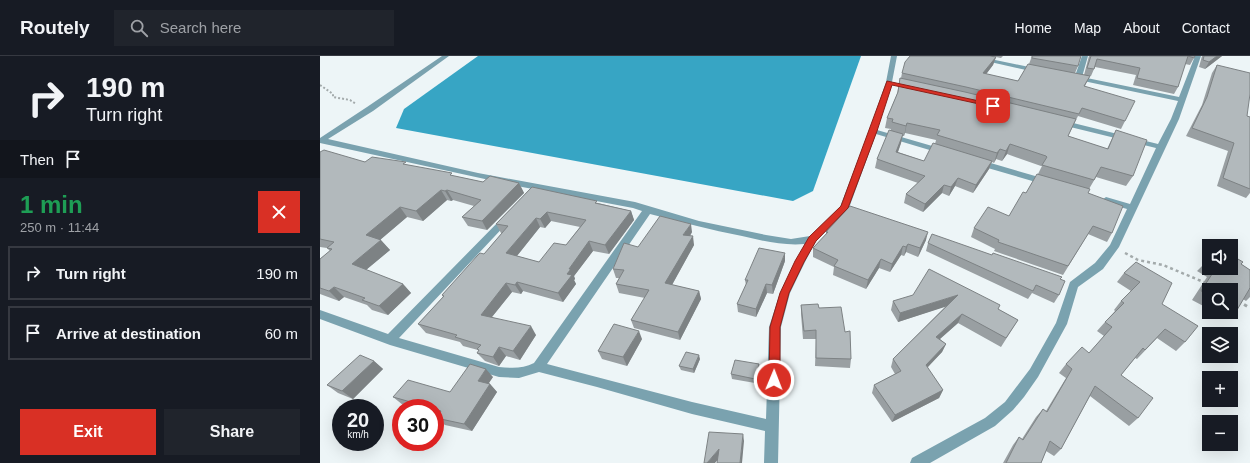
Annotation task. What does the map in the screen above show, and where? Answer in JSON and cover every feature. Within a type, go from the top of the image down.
[{"type":"street","points":[[321,141],[446,56]]},
{"type":"street","points":[[772,463],[775,327],[785,293],[800,261],[813,239],[848,209],[873,131],[893,83],[894,56]]},
{"type":"street","points":[[967,56],[1047,72]]},
{"type":"street","points":[[1078,78],[1085,56]]},
{"type":"street","points":[[918,463],[990,422],[1013,402],[1034,373],[1061,324],[1070,284],[1099,266],[1114,247],[1175,119],[1198,56]]},
{"type":"street","points":[[1070,77],[1182,100]]},
{"type":"street","points":[[1054,120],[1161,147]]},
{"type":"street","points":[[873,131],[950,154]]},
{"type":"street","points":[[321,141],[536,188],[635,205],[699,224],[766,238],[791,242],[813,239]]},
{"type":"street","points":[[965,158],[1056,186]]},
{"type":"street","points":[[526,199],[536,188]]},
{"type":"street","points":[[1094,197],[1133,208]]},
{"type":"street","points":[[390,340],[515,210]]},
{"type":"street","points":[[320,314],[390,340],[499,372],[514,374],[531,371],[538,367],[648,210]]},
{"type":"street","points":[[538,367],[593,379],[711,413],[753,421],[773,427]]},
{"type":"path","points":[[320,85],[324,88],[324,90],[334,94],[333,97],[350,100],[370,109]]},
{"type":"path","points":[[1114,247],[1138,260],[1163,265],[1205,283]]},
{"type":"path","points":[[1238,302],[1250,308]]},
{"type":"water","points":[[478,56],[861,56],[813,191],[793,201],[396,128],[404,109]]},
{"type":"building","points":[[910,56],[996,57],[983,73],[1018,81],[1028,64],[1090,76],[1084,86],[1135,101],[1125,121],[1082,108],[1079,114],[902,73],[905,62]]},
{"type":"building","points":[[1032,56],[1081,56],[1078,66],[1032,58]]},
{"type":"building","points":[[1091,56],[1188,56],[1178,87],[1137,78],[1140,68],[1097,59],[1094,69],[1087,68]]},
{"type":"building","points":[[1204,56],[1217,56],[1209,62],[1203,60]]},
{"type":"building","points":[[1217,65],[1250,73],[1250,94],[1247,116],[1250,117],[1250,189],[1223,178],[1234,143],[1192,128],[1207,97]]},
{"type":"building","points":[[900,78],[1076,119],[1068,136],[1108,149],[1116,130],[1147,140],[1133,176],[1101,167],[1094,180],[1042,165],[1047,157],[1046,156],[1010,144],[1006,151],[1000,149],[997,153],[937,135],[940,130],[907,123],[906,126],[892,122],[893,119],[887,118],[898,92]]},
{"type":"building","points":[[889,130],[903,134],[896,152],[924,161],[933,143],[992,161],[976,185],[958,178],[951,187],[944,185],[925,204],[906,194],[925,176],[877,159]]},
{"type":"building","points":[[324,150],[365,162],[372,157],[406,162],[403,164],[452,173],[450,175],[483,182],[490,176],[519,183],[482,221],[462,217],[481,200],[447,190],[441,190],[416,211],[400,207],[366,235],[381,240],[352,264],[403,284],[379,306],[362,300],[365,298],[334,287],[329,291],[320,288],[320,259],[332,249],[327,248],[334,242],[320,239],[320,152]]},
{"type":"building","points":[[1037,174],[1090,189],[1088,193],[1123,206],[1112,233],[1093,226],[1068,266],[998,242],[999,240],[974,228],[988,207],[1009,216],[1023,192],[1026,193]]},
{"type":"building","points":[[532,187],[597,201],[595,203],[631,211],[605,245],[589,241],[569,269],[571,269],[567,274],[572,275],[558,293],[517,282],[515,285],[506,283],[481,315],[531,326],[513,351],[499,347],[493,357],[477,353],[479,350],[477,349],[481,345],[455,337],[457,335],[418,324],[444,296],[442,295],[477,256],[480,253],[484,254],[508,226],[496,224]],"holes":[[[547,212],[586,220],[566,245],[554,243],[539,262],[506,253],[536,218],[540,219]]]},
{"type":"building","points":[[850,206],[928,232],[920,248],[908,244],[906,247],[903,246],[892,264],[881,259],[868,280],[834,266],[838,260],[813,248]]},
{"type":"building","points":[[660,216],[691,224],[683,235],[693,236],[665,283],[699,291],[678,332],[631,320],[649,290],[616,284],[624,270],[613,269],[624,243],[638,247]]},
{"type":"building","points":[[932,234],[1062,277],[1060,279],[1065,281],[1059,295],[1036,285],[1033,291],[928,243]]},
{"type":"building","points":[[759,248],[785,253],[772,285],[766,284],[756,309],[737,304],[748,280],[745,280]]},
{"type":"building","points":[[1238,259],[1243,262],[1241,264],[1250,270],[1250,288],[1238,308],[1238,283],[1206,283],[1211,275],[1238,275]]},
{"type":"building","points":[[1136,262],[1172,283],[1162,304],[1198,326],[1185,342],[1165,329],[1145,350],[1143,348],[1121,375],[1153,398],[1138,418],[1095,386],[1061,449],[1050,441],[1041,463],[1006,463],[1019,437],[1023,440],[1043,409],[1047,412],[1072,369],[1066,364],[1082,347],[1089,353],[1112,327],[1105,322],[1124,303],[1121,301],[1140,282],[1124,273]]},
{"type":"building","points":[[929,269],[1000,305],[998,309],[1018,320],[1006,338],[962,314],[936,337],[946,344],[926,365],[943,390],[895,415],[874,385],[901,371],[893,359],[958,295],[900,313],[893,301],[913,295]]},
{"type":"building","points":[[818,304],[819,308],[841,307],[845,332],[850,331],[851,359],[816,358],[816,330],[804,331],[801,305]]},
{"type":"building","points":[[614,324],[639,331],[623,357],[598,351]]},
{"type":"building","points":[[686,352],[699,355],[693,369],[679,366]]},
{"type":"building","points":[[360,355],[374,361],[342,391],[327,385]]},
{"type":"building","points":[[735,360],[759,364],[755,379],[731,374]]},
{"type":"building","points":[[470,364],[486,369],[478,381],[490,384],[464,424],[444,420],[444,399],[400,399],[393,397],[408,380],[450,392]]},
{"type":"building","points":[[709,432],[743,434],[740,463],[717,463],[719,449],[707,463],[704,463]]},
{"type":"route","points":[[774,380],[775,327],[785,293],[800,261],[813,239],[844,208],[873,131],[889,82],[993,106]]}]
